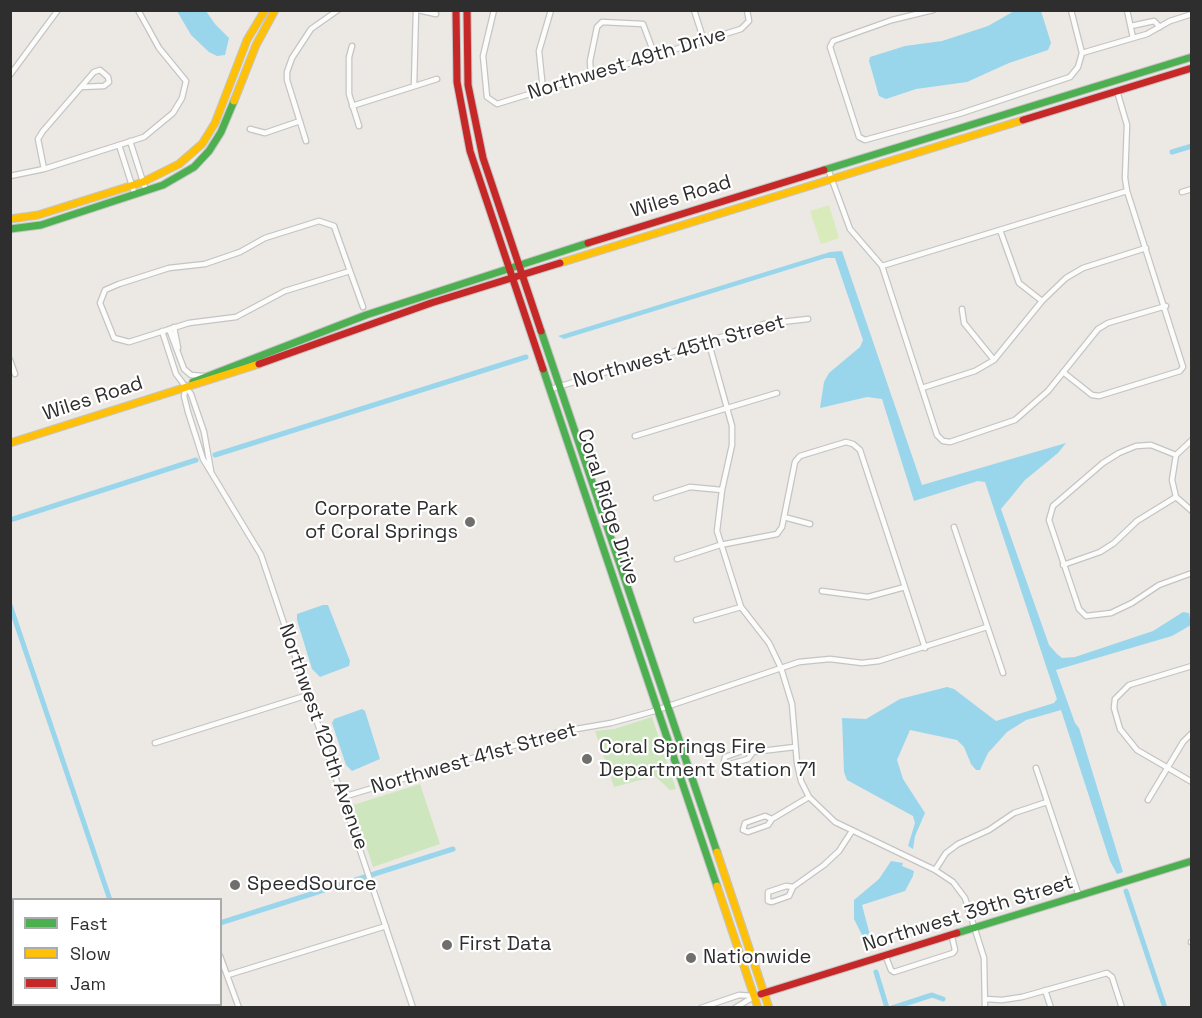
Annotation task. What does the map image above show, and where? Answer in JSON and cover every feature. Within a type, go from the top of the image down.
[{"type":"main road","points":[[10,219],[38,215],[143,182],[179,164],[206,138],[220,113],[247,40],[265,10]]},
{"type":"main road","points":[[10,229],[41,225],[135,195],[180,176],[209,151],[232,110],[262,30],[275,10]]},
{"type":"main road","name":"Coral Ridge Drive","points":[[456,10],[456,71],[464,127],[758,1008]]},
{"type":"main road","name":"Coral Ridge Drive","points":[[467,10],[466,61],[473,117],[483,158],[769,1008]]},
{"type":"main road","name":"Wiles Road","points":[[186,386],[204,376],[357,318],[509,267],[1191,57]]},
{"type":"main road","name":"Wiles Road","points":[[10,443],[239,371],[431,303],[522,274],[1191,68]]},
{"type":"main road","points":[[1117,91],[1126,77]]},
{"type":"main road","name":"Northwest 39th Street","points":[[754,996],[976,930],[1191,861]]},
{"type":"street","points":[[10,75],[58,10]]},
{"type":"street","points":[[10,176],[44,169],[144,136],[173,113],[182,98],[186,81],[159,48],[138,10]]},
{"type":"street","points":[[414,86],[417,10],[436,14]]},
{"type":"street","name":"Northwest 49th Drive","points":[[494,10],[483,56],[488,97],[497,104],[746,26],[749,21],[747,10]]},
{"type":"street","points":[[543,90],[539,51],[551,10]]},
{"type":"street","points":[[694,10],[704,40]]},
{"type":"street","points":[[933,10],[892,20],[832,41],[830,47],[856,132],[860,137],[866,140],[959,114],[1070,76],[1078,67],[1082,52],[1071,10]]},
{"type":"street","points":[[1127,10],[1132,38]]},
{"type":"street","points":[[306,141],[287,80],[287,72],[292,58],[311,28],[335,11]]},
{"type":"street","points":[[1082,52],[1132,38],[1191,14]]},
{"type":"street","points":[[1131,26],[1154,21],[1160,27]]},
{"type":"street","points":[[591,76],[590,61],[597,27],[603,22],[643,24],[655,56]]},
{"type":"street","points":[[352,46],[348,84],[359,126]]},
{"type":"street","points":[[44,169],[38,139],[81,87],[94,72],[100,70],[108,77],[109,82],[104,86],[81,87]]},
{"type":"street","points":[[352,106],[437,78]]},
{"type":"street","points":[[1063,372],[1092,395],[1099,396],[1180,371],[1183,367],[1166,306],[1127,191],[1125,178],[1128,125],[1117,91]]},
{"type":"street","points":[[250,129],[265,133],[300,122]]},
{"type":"street","points":[[130,141],[146,191]]},
{"type":"street","points":[[119,145],[135,195]]},
{"type":"street","points":[[828,169],[850,229],[882,267],[937,435],[943,441],[950,442],[1016,420],[1048,391],[1098,329],[1108,323],[1166,306]]},
{"type":"street","points":[[1182,192],[1191,189]]},
{"type":"street","points":[[882,267],[1127,191]]},
{"type":"street","points":[[350,271],[285,291],[237,317],[172,328],[129,342],[114,338],[100,303],[105,290],[119,284],[169,268],[205,264],[240,252],[265,238],[319,221],[334,226],[363,307]]},
{"type":"street","points":[[1000,230],[1019,283],[1042,301]]},
{"type":"street","points":[[922,388],[975,371],[994,360],[1042,301],[1066,278],[1083,268],[1146,248]]},
{"type":"street","points":[[962,309],[964,323],[994,360]]},
{"type":"street","name":"Northwest 45th Street","points":[[550,389],[764,324],[808,319]]},
{"type":"street","points":[[172,328],[173,340],[186,372],[204,376]]},
{"type":"street","points":[[172,328],[177,348]]},
{"type":"street","points":[[162,331],[176,374],[186,386]]},
{"type":"street","points":[[166,342],[173,340]]},
{"type":"street","points":[[708,340],[732,426],[732,445],[722,490],[717,531],[741,607],[769,643],[781,668],[792,704],[795,747],[801,781],[809,797],[835,822],[935,870],[953,882],[965,898],[984,958],[985,1008]]},
{"type":"street","points":[[11,361],[15,374]]},
{"type":"street","name":"Northwest 120th Avenue","points":[[186,386],[184,396],[193,434],[212,477],[261,555],[413,1008]]},
{"type":"street","name":"Northwest 120th Avenue","points":[[186,386],[204,432],[212,477]]},
{"type":"street","points":[[635,436],[777,393]]},
{"type":"street","points":[[1191,440],[1176,455],[1172,480],[1176,497],[1191,511]]},
{"type":"street","points":[[677,559],[720,544],[777,534],[784,517],[795,462],[800,456],[846,442],[853,444],[860,450],[925,648]]},
{"type":"street","points":[[1176,455],[1151,445],[1136,446],[1119,453],[1103,463],[1053,506],[1049,520],[1079,609],[1086,616],[1112,613],[1159,585],[1191,573]]},
{"type":"street","points":[[656,498],[690,487],[722,490]]},
{"type":"street","points":[[1063,565],[1100,552],[1114,543],[1137,521],[1176,497]]},
{"type":"street","points":[[784,517],[810,524]]},
{"type":"street","points":[[954,527],[1003,673]]},
{"type":"street","points":[[822,591],[868,597],[905,587]]},
{"type":"street","points":[[696,620],[741,607]]},
{"type":"street","name":"Northwest 41st Street","points":[[343,797],[559,732],[611,723],[781,668],[814,660],[879,661],[987,627]]},
{"type":"street","points":[[1191,666],[1129,686],[1115,699],[1116,719],[1126,740],[1137,750],[1191,782]]},
{"type":"street","points":[[155,743],[308,695]]},
{"type":"street","points":[[1148,800],[1191,733]]},
{"type":"street","points":[[753,753],[748,759],[723,766],[725,757],[745,750],[753,753],[795,747]]},
{"type":"street","points":[[1036,768],[1079,896]]},
{"type":"street","points":[[772,819],[765,816],[745,823],[743,830],[748,832],[768,825],[772,819],[809,797]]},
{"type":"street","points":[[935,870],[946,853],[958,844],[990,830],[1014,813],[1047,802]]},
{"type":"street","points":[[793,887],[786,886],[768,892],[768,901],[789,897],[793,887],[838,851],[852,831]]},
{"type":"street","points":[[228,975],[386,926]]},
{"type":"street","points":[[886,957],[894,972],[953,953],[955,950],[952,937]]},
{"type":"street","points":[[222,961],[239,1008]]},
{"type":"street","points":[[985,999],[1002,1000],[1107,972],[1112,977],[1122,1008]]},
{"type":"street","points":[[1045,990],[1051,1008]]},
{"type":"street","name":"Northwest 39th Street","points":[[701,1008],[739,995],[754,996]]},
{"type":"street","name":"Northwest 39th Street","points":[[735,1008],[754,996]]},
{"type":"green space","points":[[829,205],[839,238],[821,244],[810,211]]},
{"type":"green space","points":[[652,717],[676,789],[670,790],[655,776],[614,787],[595,731],[614,729]]},
{"type":"green space","points":[[420,784],[440,844],[373,867],[353,805]]},
{"type":"water","points":[[1016,10],[1041,11],[1051,43],[1048,50],[1009,63],[967,82],[916,89],[886,99],[879,96],[869,61],[870,57],[905,46],[942,41],[988,26]]},
{"type":"water","points":[[177,11],[206,11],[229,38],[225,55],[217,56],[209,52],[191,35]]},
{"type":"water","points":[[842,251],[922,485],[1066,443],[1058,453],[1025,480],[1001,509],[1049,645],[1057,654],[1062,658],[1075,657],[1153,631],[1183,612],[1189,613],[1191,625],[1172,636],[1056,670],[1075,723],[1079,728],[1123,872],[1117,874],[1110,861],[1061,710],[1026,720],[1007,732],[988,753],[980,770],[976,770],[971,764],[964,747],[957,740],[910,730],[897,760],[903,779],[925,813],[915,836],[913,849],[908,846],[915,823],[913,816],[847,780],[844,772],[842,718],[866,719],[900,699],[947,687],[954,689],[996,721],[1054,703],[1057,699],[985,482],[978,481],[914,501],[882,399],[867,397],[820,408],[824,382],[829,373],[860,347],[863,340],[835,258],[826,258],[564,339],[558,336],[830,252]]},
{"type":"water","points":[[328,605],[350,661],[349,666],[320,677],[312,669],[297,614]]},
{"type":"water","points":[[362,709],[365,711],[380,759],[352,771],[346,765],[332,723],[334,719]]},
{"type":"water","points":[[891,861],[903,863],[902,866],[914,871],[913,876],[905,891],[862,905],[871,939],[866,943],[854,919],[854,900],[879,879]]},
{"type":"waterway","points":[[1172,152],[1192,146]]},
{"type":"waterway","points":[[215,455],[526,357]]},
{"type":"waterway","points":[[10,520],[196,460]]},
{"type":"waterway","points":[[10,605],[109,898]]},
{"type":"waterway","points":[[222,922],[453,849]]},
{"type":"waterway","points":[[1126,891],[1165,1008]]},
{"type":"waterway","points":[[876,972],[887,1008]]},
{"type":"waterway","points":[[892,1008],[932,995],[943,999]]},
{"type":"traffic: fast","points":[[824,170],[1192,57]]},
{"type":"traffic: fast","points":[[10,229],[41,225],[163,185],[194,167],[209,151],[221,132],[234,101]]},
{"type":"traffic: fast","points":[[193,382],[366,315],[588,243]]},
{"type":"traffic: fast","points":[[541,331],[717,852]]},
{"type":"traffic: fast","points":[[543,369],[717,886]]},
{"type":"traffic: fast","points":[[957,933],[1192,861]]},
{"type":"traffic: slow","points":[[10,219],[38,215],[143,182],[179,164],[202,144],[215,123],[247,40],[265,10]]},
{"type":"traffic: slow","points":[[234,101],[256,45],[275,10]]},
{"type":"traffic: slow","points":[[560,263],[1023,120]]},
{"type":"traffic: slow","points":[[10,443],[259,364]]},
{"type":"traffic: slow","points":[[717,852],[769,1008]]},
{"type":"traffic: slow","points":[[717,886],[758,1008]]},
{"type":"traffic: jam","points":[[456,10],[457,82],[470,151],[543,369]]},
{"type":"traffic: jam","points":[[467,10],[468,85],[483,158],[541,331]]},
{"type":"traffic: jam","points":[[1023,120],[1192,68]]},
{"type":"traffic: jam","points":[[588,243],[824,170]]},
{"type":"traffic: jam","points":[[259,364],[431,303],[560,263]]},
{"type":"traffic: jam","points":[[761,994],[957,933]]},
{"type":"place","name":"Corporate Park of Coral Springs","points":[[470,522]]},
{"type":"place","name":"Coral Springs Fire Department Station 71","points":[[587,759]]},
{"type":"place","name":"SpeedSource","points":[[235,885]]},
{"type":"place","name":"First Data","points":[[447,945]]},
{"type":"place","name":"Nationwide","points":[[691,958]]}]
